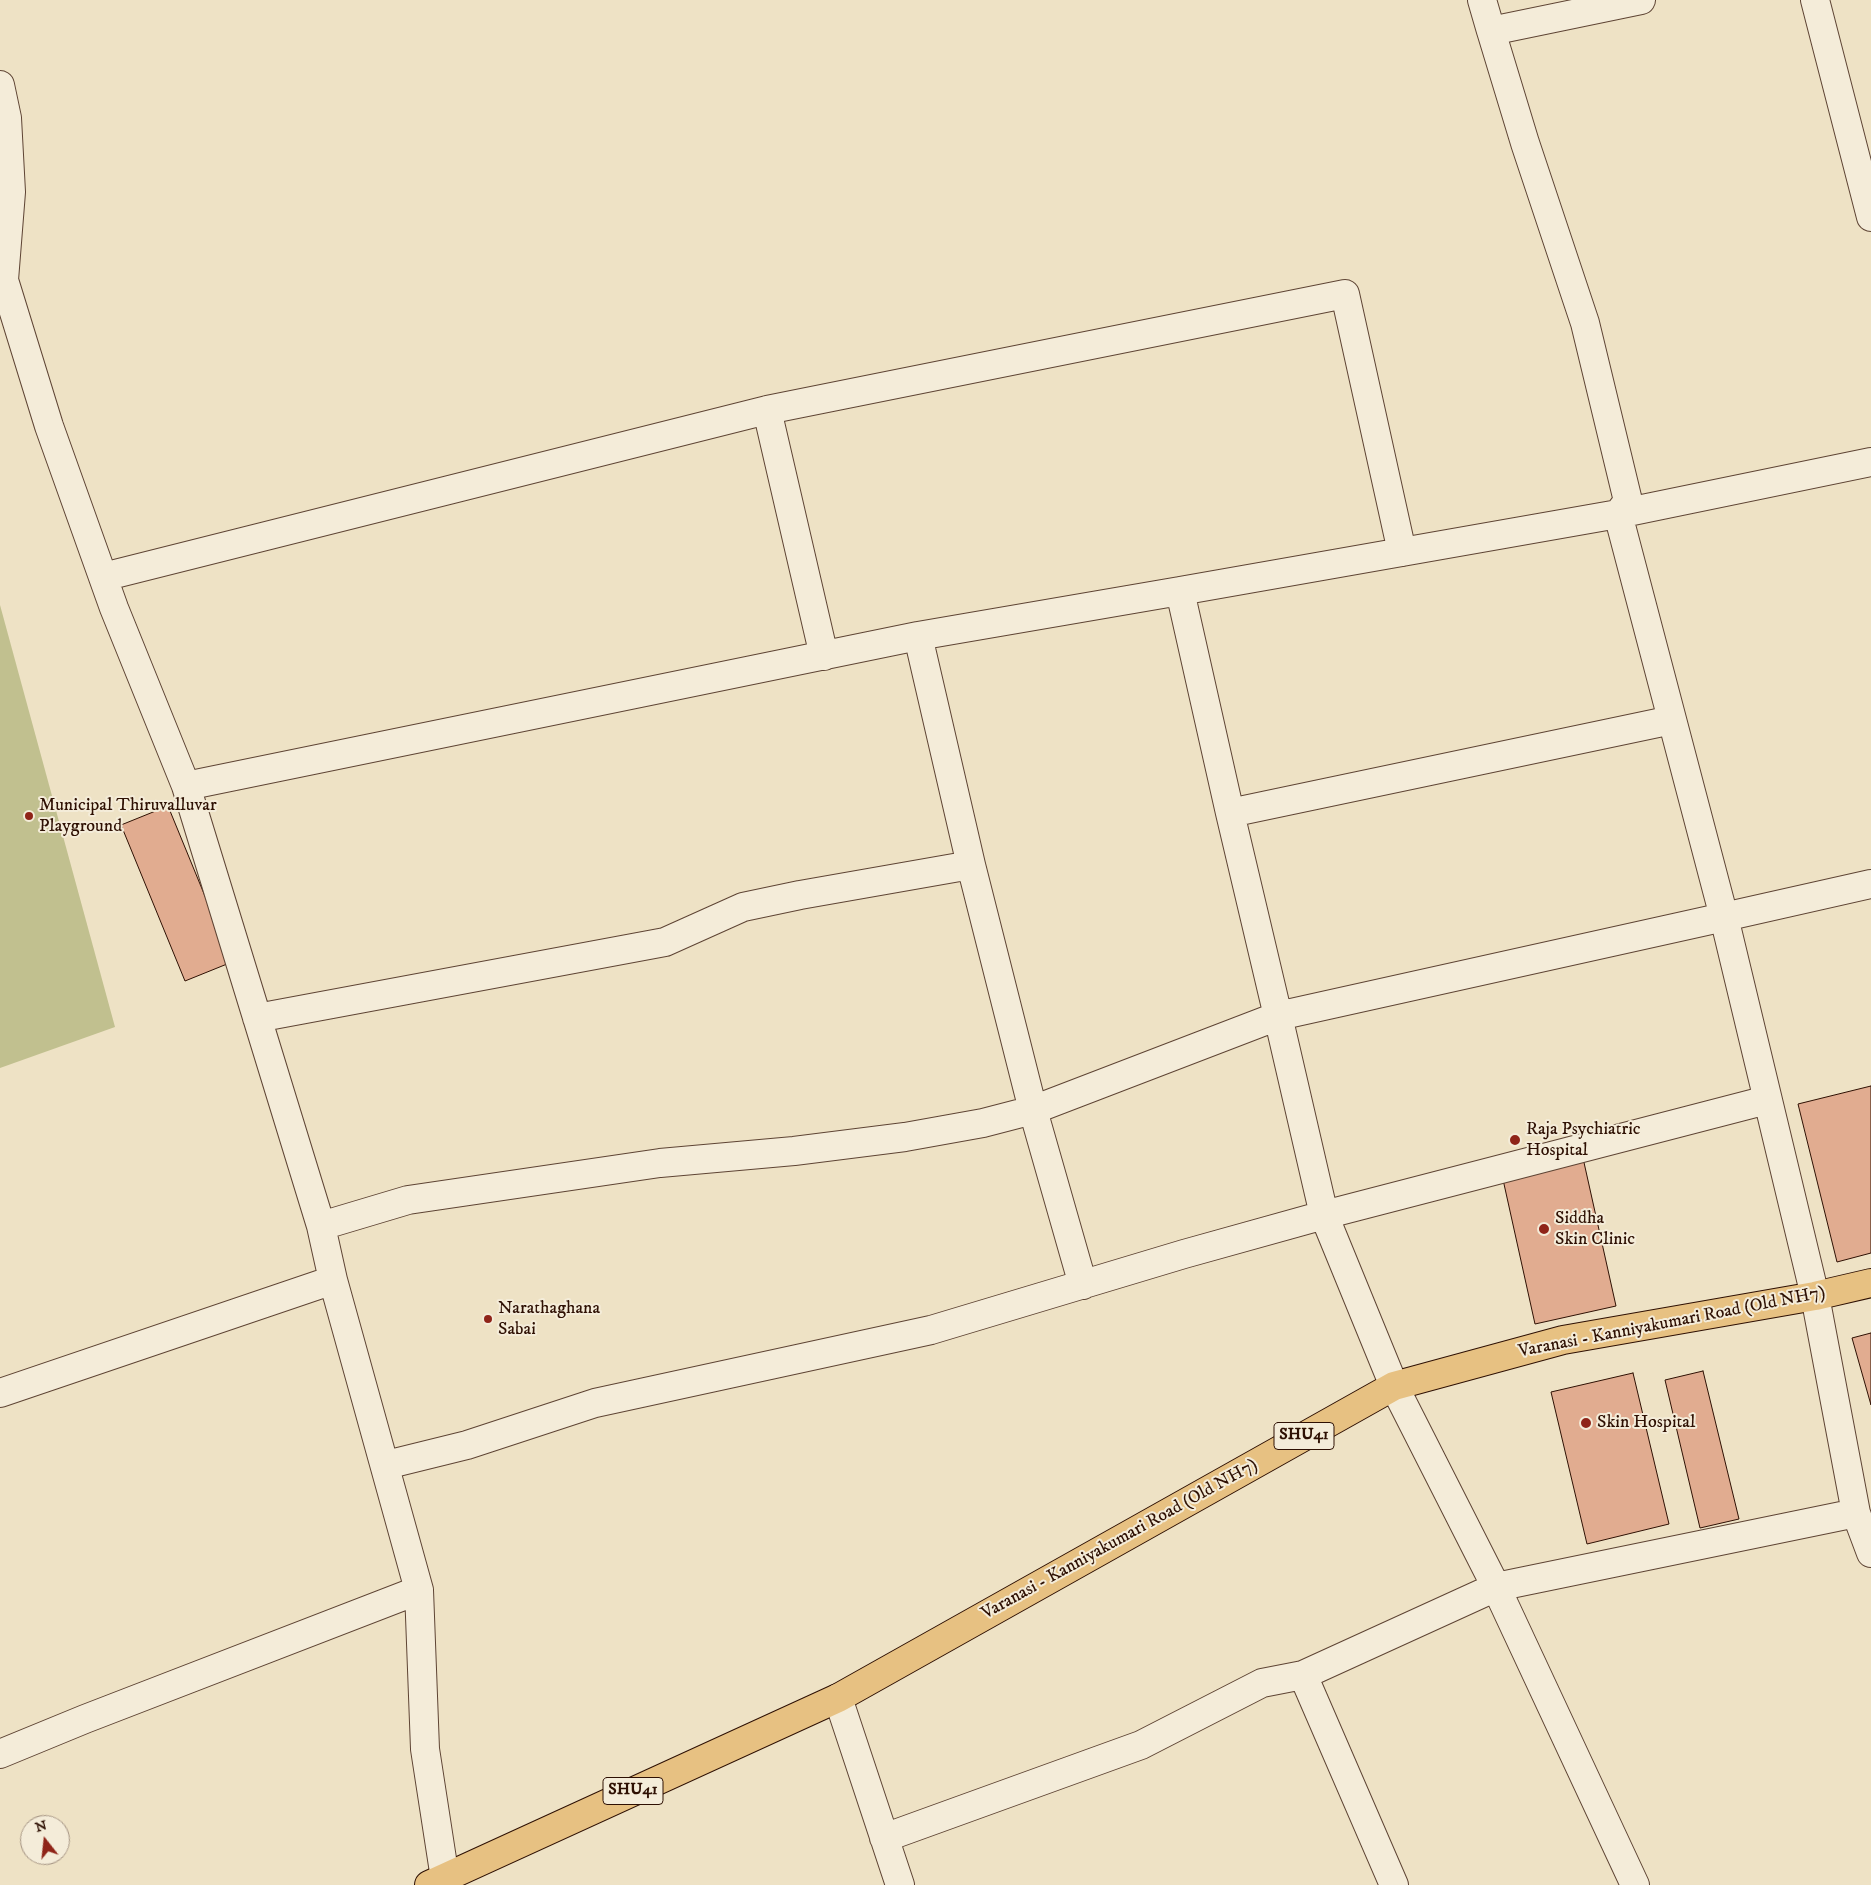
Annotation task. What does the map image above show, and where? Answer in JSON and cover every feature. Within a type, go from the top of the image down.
[{"type":"main road","name":"Varanasi - Kanniyakumari Road (Old NH7)","points":[[440,1882],[838,1698],[1394,1386],[1563,1340],[1815,1296],[1871,1283]]},
{"type":"street","points":[[1482,0],[1525,143],[1585,323],[1628,501],[1618,514]]},
{"type":"street","points":[[1491,31],[1642,0]]},
{"type":"street","points":[[1814,0],[1871,217]]},
{"type":"street","points":[[0,85],[7,118],[4,280],[49,426],[103,577],[186,786],[321,1226],[332,1280],[386,1465],[419,1590],[425,1749],[440,1882]]},
{"type":"street","points":[[103,577],[767,410],[1345,294],[1402,552]]},
{"type":"street","points":[[767,410],[824,656]]},
{"type":"street","points":[[186,786],[918,636],[1618,514],[1871,462]]},
{"type":"street","points":[[1618,514],[1724,917],[1815,1296],[1856,1513],[1871,1553]]},
{"type":"street","points":[[1180,591],[1324,1215],[1394,1386],[1496,1587],[1635,1885]]},
{"type":"street","points":[[918,636],[970,866],[1033,1110],[1083,1285]]},
{"type":"street","points":[[1230,813],[1672,720]]},
{"type":"street","points":[[258,1018],[656,944],[743,907],[800,894],[970,866]]},
{"type":"street","points":[[321,1226],[408,1200],[500,1185],[660,1163],[794,1151],[905,1137],[983,1123],[1033,1110],[1278,1016],[1871,884]]},
{"type":"street","points":[[386,1465],[467,1445],[595,1403],[931,1330],[1324,1215],[1768,1100]]},
{"type":"street","points":[[0,1393],[332,1280]]},
{"type":"street","points":[[884,1838],[1141,1745],[1262,1683],[1303,1675],[1496,1587],[1856,1513]]},
{"type":"street","points":[[0,1754],[419,1590]]},
{"type":"street","points":[[1303,1675],[1394,1885]]},
{"type":"street","points":[[838,1698],[900,1885]]},
{"type":"shaded area","name":"Municipal Thiruvalluvar Playground","points":[[0,605],[115,1027],[0,1068]]},
{"type":"building","points":[[168,806],[232,962],[185,981],[121,825]]},
{"type":"building","points":[[1871,1086],[1871,1253],[1837,1262],[1798,1104]]},
{"type":"building","points":[[1583,1158],[1616,1306],[1535,1324],[1502,1175]]},
{"type":"building","points":[[1871,1333],[1871,1405],[1852,1338]]},
{"type":"building","points":[[1703,1371],[1739,1519],[1700,1528],[1665,1380]]},
{"type":"building","points":[[1633,1373],[1669,1524],[1587,1544],[1551,1392]]},
{"type":"place","name":"Municipal Thiruvalluvar Playground","points":[[29,816]]},
{"type":"place","name":"Raja Psychiatric Hospital","points":[[1515,1140]]},
{"type":"place","name":"Siddha Skin Clinic","points":[[1544,1229]]},
{"type":"place","name":"Narathaghana Sabai","points":[[488,1319]]},
{"type":"place","name":"Skin Hospital","points":[[1586,1423]]}]
